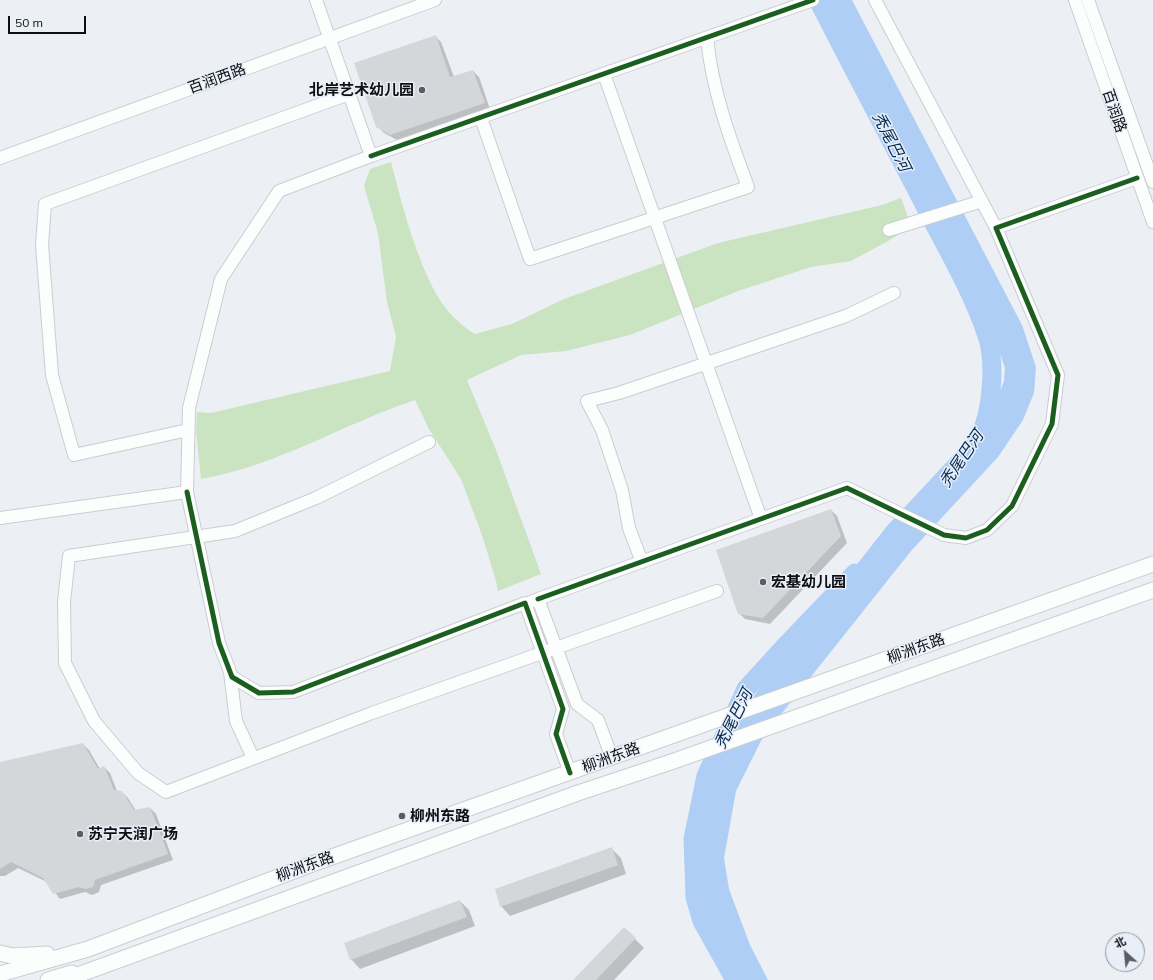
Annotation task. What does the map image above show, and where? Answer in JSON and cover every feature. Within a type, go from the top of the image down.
[{"type":"main road","name":"柳洲东路","points":[[0,974],[88,949],[315,863],[1153,564]]},
{"type":"main road","name":"柳洲东路","points":[[146,949],[578,793],[674,761],[1153,590]]},
{"type":"main road","points":[[0,953],[12,956],[27,956],[88,949]]},
{"type":"main road","points":[[48,980],[146,949]]},
{"type":"main road","points":[[64,980],[146,949]]},
{"type":"street","points":[[316,0],[371,156]]},
{"type":"street","name":"百润西路","points":[[0,158],[434,0]]},
{"type":"street","points":[[813,0],[371,156],[279,191],[221,279],[189,408],[187,492],[219,643],[232,677],[260,693],[293,692],[524,603],[847,488],[887,506],[944,535],[966,538],[987,530],[1012,506],[1052,424],[1058,375],[996,228],[875,0]]},
{"type":"street","name":"百润路","points":[[1075,0],[1153,222]]},
{"type":"street","name":"百润路","points":[[1088,0],[1153,182]]},
{"type":"street","points":[[481,118],[530,259],[655,219],[748,187],[718,98],[706,38]]},
{"type":"street","points":[[604,74],[707,362],[761,519]]},
{"type":"street","points":[[188,430],[74,455],[52,375],[42,245],[45,204],[349,94]]},
{"type":"street","points":[[996,228],[1137,178]]},
{"type":"street","points":[[889,230],[982,201]]},
{"type":"street","points":[[642,562],[629,528],[622,490],[602,430],[587,401],[619,393],[846,316],[894,293]]},
{"type":"street","points":[[429,442],[316,498],[235,531],[68,556],[64,602],[65,663],[94,721],[138,773],[166,792],[380,711],[717,591]]},
{"type":"street","points":[[0,518],[187,492]]},
{"type":"street","points":[[538,599],[577,704],[598,720],[612,758]]},
{"type":"street","points":[[524,603],[563,709],[556,734],[570,773]]},
{"type":"street","points":[[229,671],[236,721],[253,758]]},
{"type":"green space","points":[[391,162],[410,231],[430,282],[438,297],[450,313],[464,327],[475,334],[512,324],[564,299],[718,243],[882,205],[901,198],[911,226],[890,240],[851,261],[811,267],[738,291],[630,335],[566,351],[521,355],[467,380],[496,450],[541,574],[498,591],[483,538],[461,479],[429,429],[415,400],[256,465],[201,479],[196,431],[197,412],[211,413],[390,371],[396,337],[387,302],[378,233],[364,186],[370,169]]},
{"type":"water","points":[[818,0],[852,0],[1022,325],[1036,367],[1034,393],[1023,420],[998,457],[911,551],[763,737],[736,791],[724,858],[729,889],[750,945],[768,980],[735,980],[723,956],[699,895],[693,853],[707,776],[738,716],[887,526],[974,433],[996,401],[1004,381],[1005,368],[994,336]]},
{"type":"building","name":"北岸艺术幼儿园","points":[[436,35],[450,77],[473,70],[485,103],[390,135],[376,127],[354,63]]},
{"type":"building","name":"宏基幼儿园","points":[[831,509],[841,536],[763,618],[738,614],[716,550]]},
{"type":"building","name":"苏宁天润广场","points":[[83,743],[98,769],[104,766],[114,790],[122,791],[134,810],[150,807],[168,854],[95,880],[93,887],[86,889],[79,887],[53,894],[43,878],[11,862],[0,869],[0,762]]},
{"type":"building","points":[[612,847],[618,865],[500,907],[495,889]]},
{"type":"building","points":[[460,900],[467,917],[350,960],[344,943]]},
{"type":"building","points":[[624,927],[636,938],[596,980],[573,980]]},
{"type":"waterway","name":"秃尾巴河","points":[[818,0],[960,272],[982,320],[990,347],[992,373],[990,401],[987,415],[979,437]]},
{"type":"waterway","name":"秃尾巴河","points":[[735,980],[702,921],[695,897],[693,839],[706,776],[746,689],[855,573]]},
{"type":"cycle path","points":[[371,156],[813,0]]},
{"type":"cycle path","points":[[538,599],[847,488],[944,535],[966,538],[987,530],[1012,506],[1052,424],[1058,375],[996,228],[1137,178]]},
{"type":"cycle path","points":[[187,492],[219,643],[232,677],[259,693],[293,692],[525,603],[563,709],[556,734],[570,773]]},
{"type":"place","name":"北岸艺术幼儿园","points":[[422,90]]},
{"type":"place","name":"宏基幼儿园","points":[[763,582]]},
{"type":"place","name":"柳州东路","points":[[402,816]]},
{"type":"place","name":"苏宁天润广场","points":[[80,834]]}]
